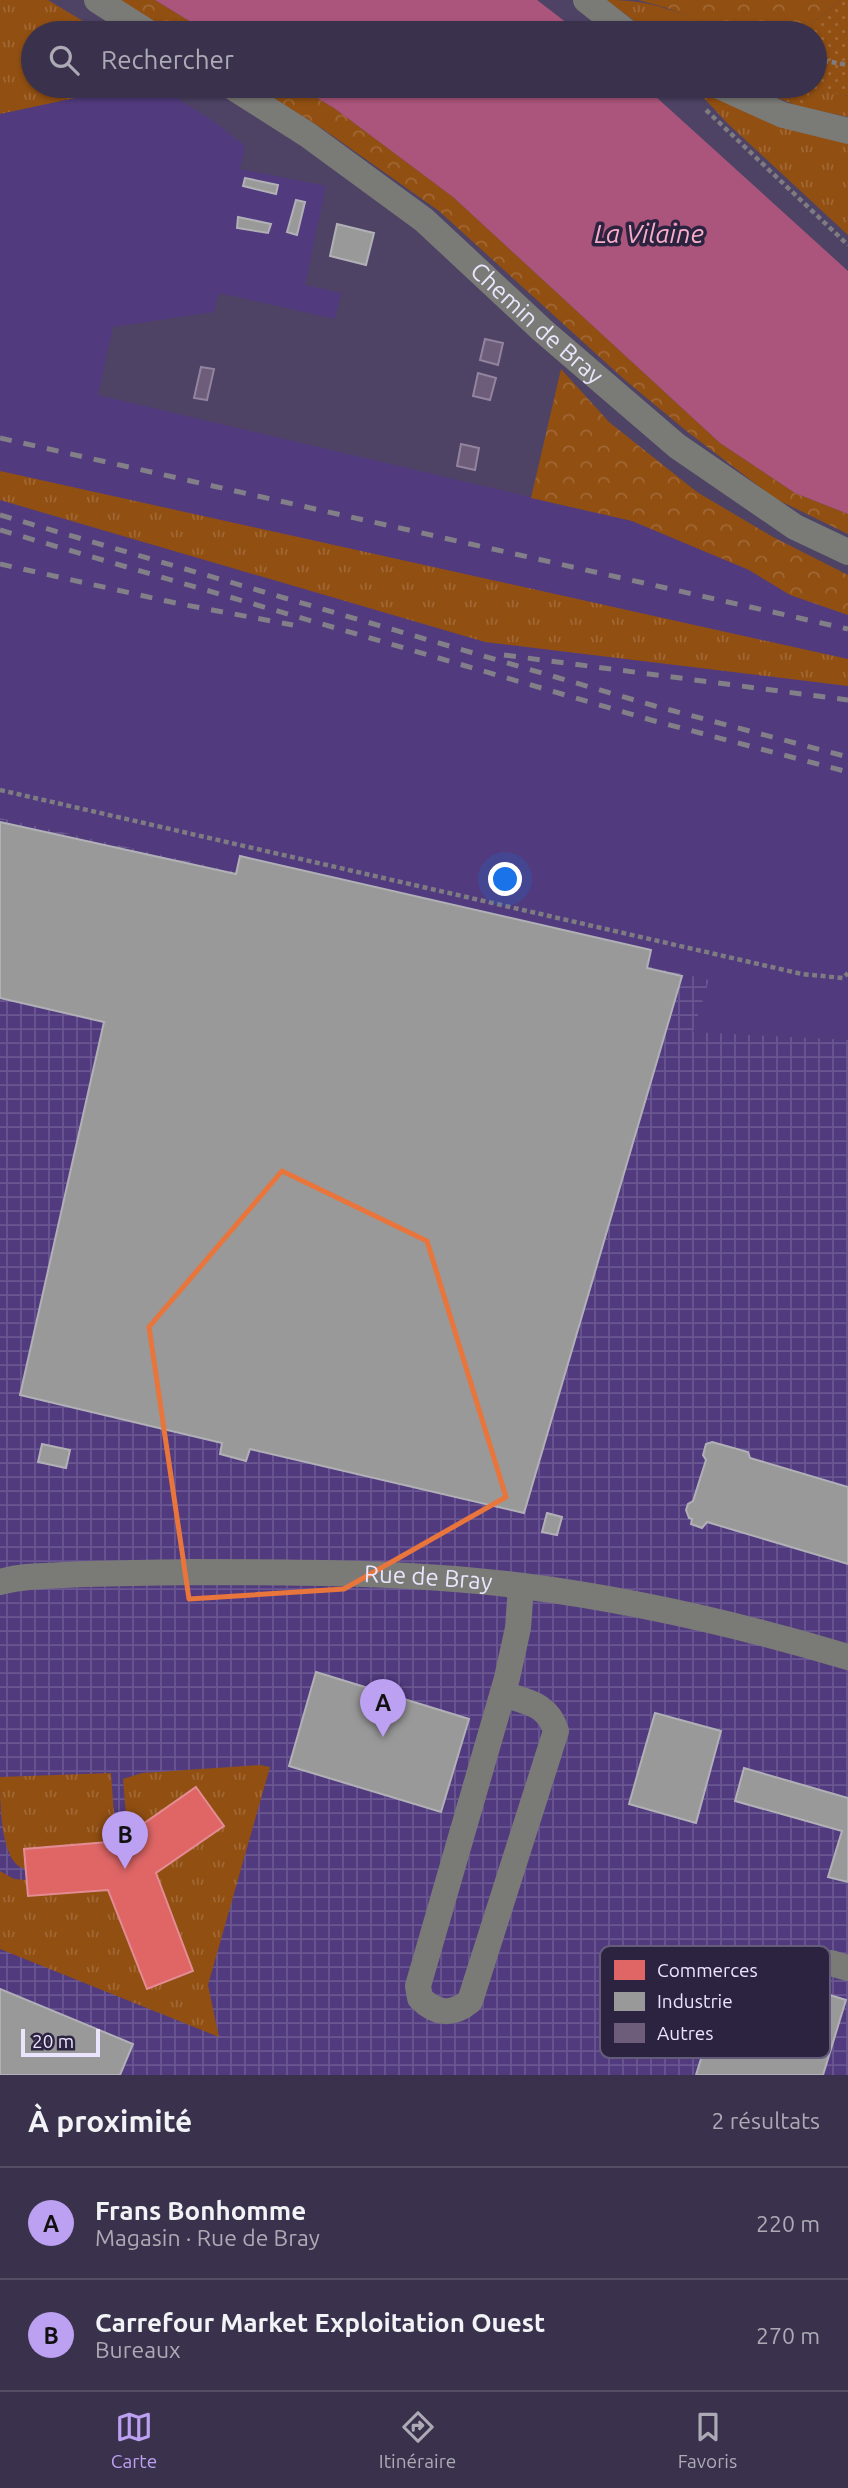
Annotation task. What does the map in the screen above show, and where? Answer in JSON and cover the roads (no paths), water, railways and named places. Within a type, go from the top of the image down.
[{"type":"street","points":[[97,0],[130,21]]},
{"type":"street","points":[[586,0],[613,21]]},
{"type":"street","name":"Chemin de Bray","points":[[250,98],[308,135],[424,220],[542,330],[677,446],[794,527],[848,552]]},
{"type":"street","points":[[727,98],[848,131]]},
{"type":"street","name":"Rue de Bray","points":[[0,1582],[32,1577],[117,1573],[290,1572],[381,1575],[521,1586],[619,1601],[704,1618],[848,1657]]},
{"type":"street","points":[[503,1694],[539,1706],[552,1717],[556,1731],[470,2001],[460,2010],[448,2013],[430,2008],[420,1998],[418,1986],[503,1694],[518,1628],[521,1586]]},
{"type":"water","points":[[155,0],[537,0],[564,21],[189,21]]},
{"type":"water","name":"La Vilaine","points":[[317,98],[657,98],[848,271],[848,514],[795,493],[720,443],[453,197]]},
{"type":"railway","points":[[0,438],[848,629]]},
{"type":"railway","points":[[0,515],[655,706],[848,757]]},
{"type":"railway","points":[[0,530],[651,720],[848,772]]},
{"type":"railway","points":[[0,564],[180,604],[293,625]]},
{"type":"railway","points":[[504,655],[848,700]]},
{"type":"place","name":"Frans Bonhomme","points":[[383,1737]]},
{"type":"place","name":"Carrefour Market Exploitation Ouest","points":[[125,1869]]}]
